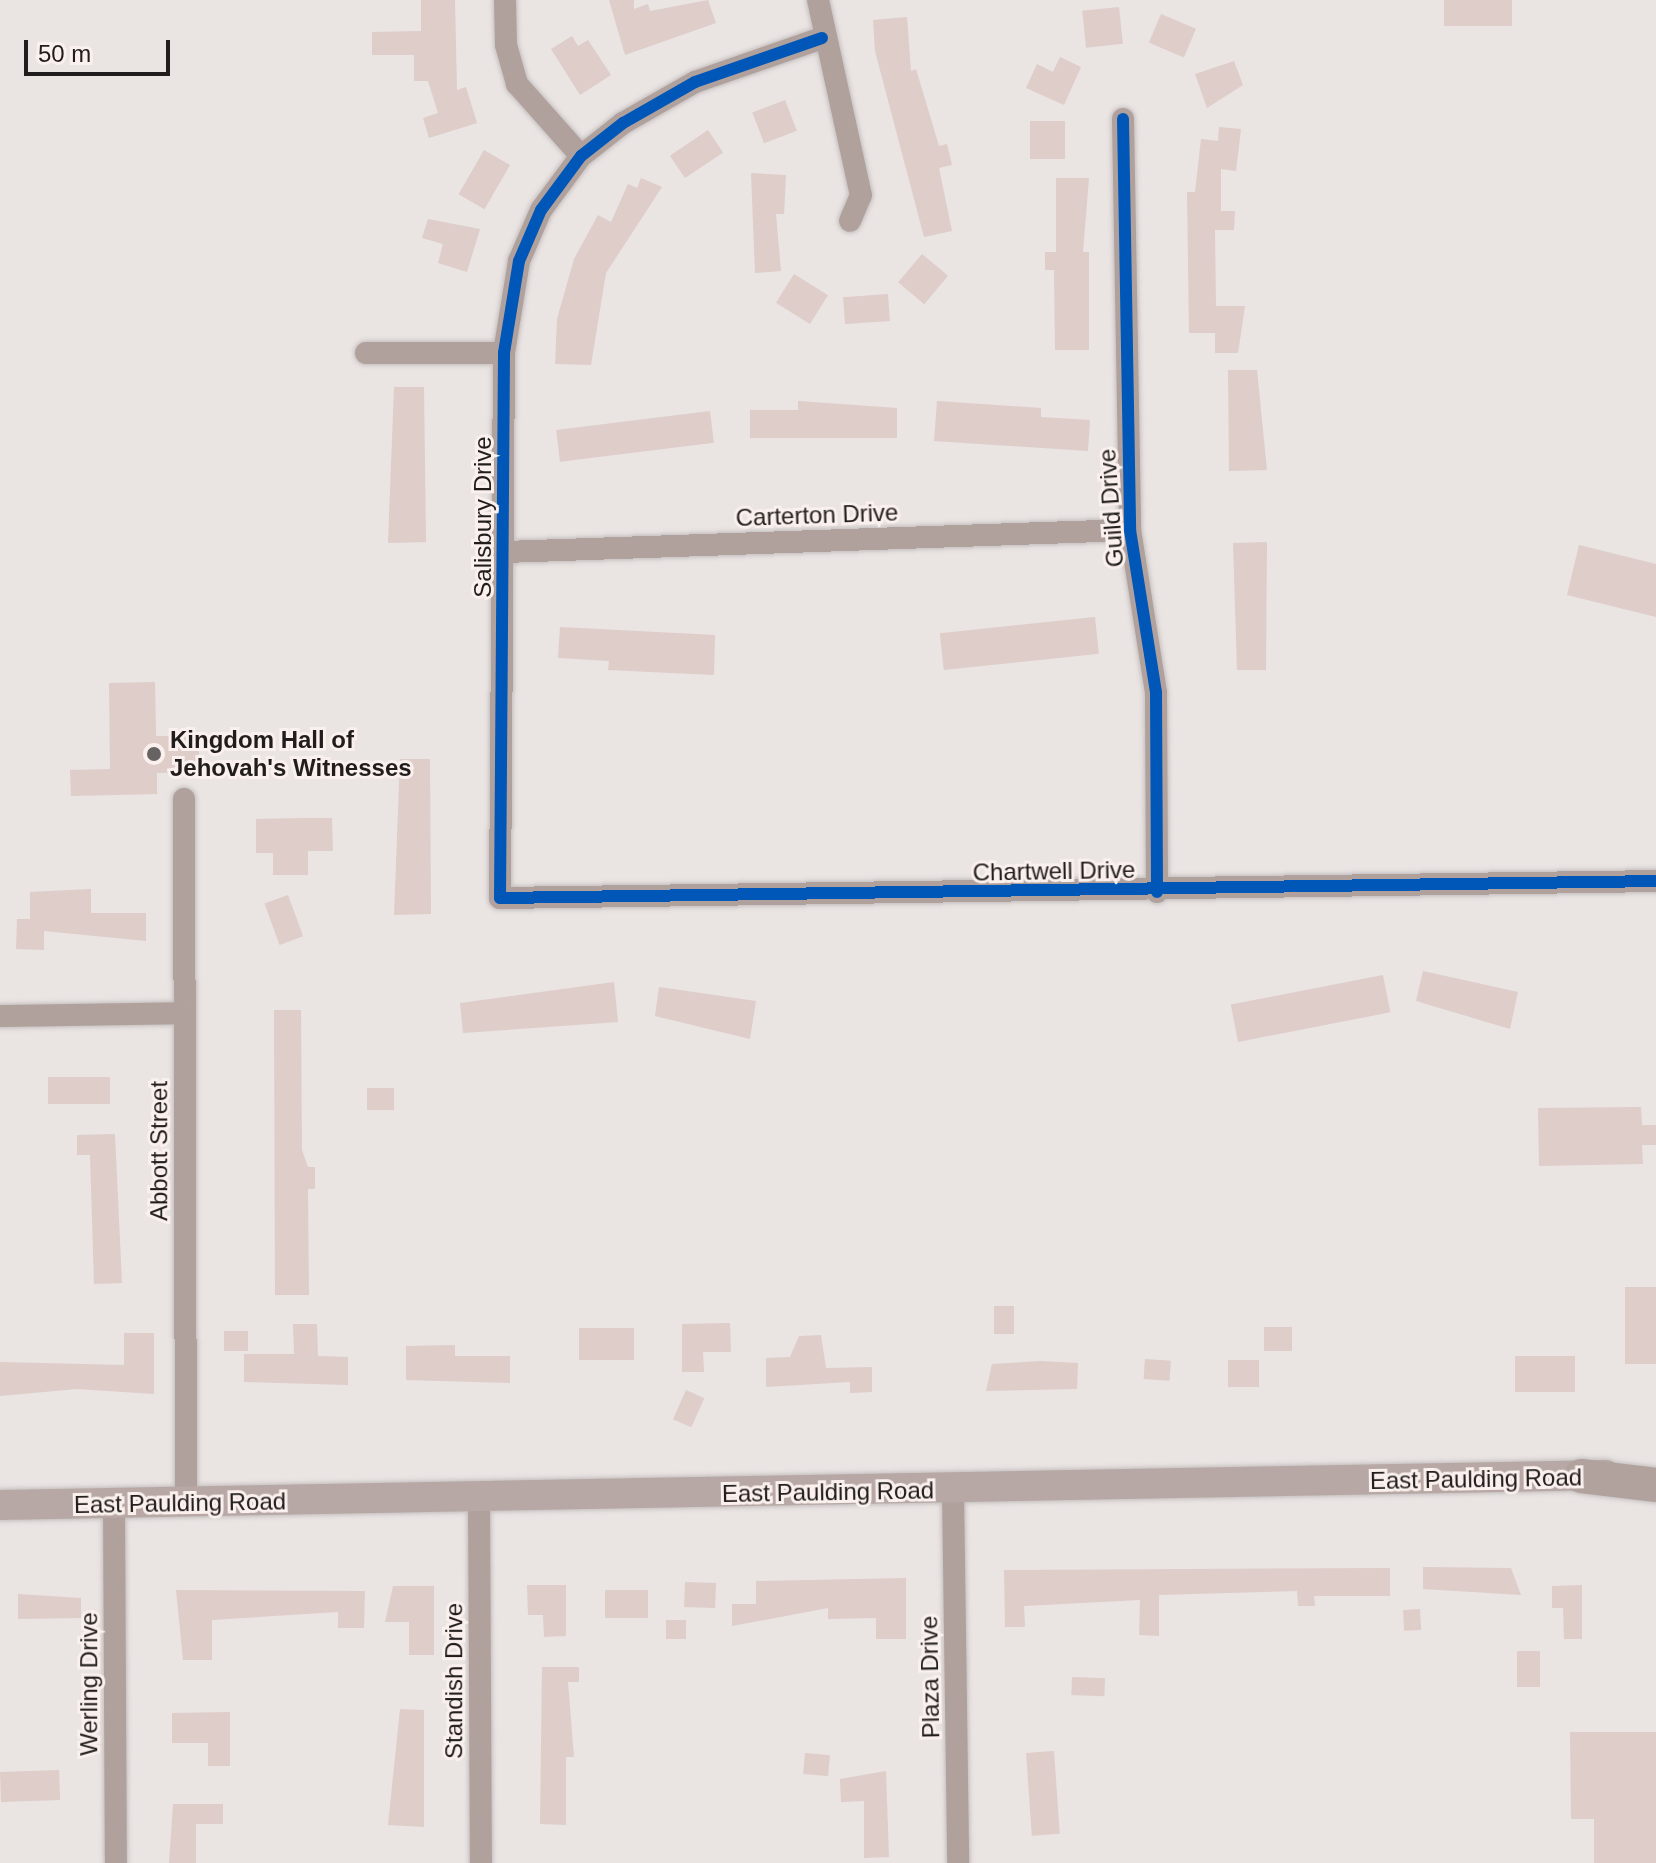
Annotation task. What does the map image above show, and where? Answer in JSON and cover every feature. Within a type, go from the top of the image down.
[{"type":"main road","name":"East Paulding Road","points":[[0,1505],[953,1490],[1656,1472]]},
{"type":"main road","points":[[1581,1476],[1656,1485]]},
{"type":"street","points":[[505,0],[506,45],[517,84],[581,156]]},
{"type":"street","points":[[818,0],[822,38],[861,195],[850,221]]},
{"type":"street","name":"Salisbury Drive","points":[[500,898],[505,552],[504,353],[519,261],[541,210],[581,156],[656,101],[822,38]]},
{"type":"street","name":"Guild Drive","points":[[1123,119],[1130,530],[1156,693],[1157,892]]},
{"type":"street","points":[[366,353],[504,353]]},
{"type":"street","name":"Carterton Drive","points":[[505,552],[1130,530]]},
{"type":"street","name":"Abbott Street","points":[[184,799],[186,1503]]},
{"type":"street","name":"Chartwell Drive","points":[[500,898],[1157,892],[1656,881]]},
{"type":"street","points":[[0,1016],[184,1013]]},
{"type":"street","name":"Plaza Drive","points":[[953,1490],[958,1863]]},
{"type":"street","name":"Standish Drive","points":[[479,1498],[481,1863]]},
{"type":"street","name":"Werling Drive","points":[[114,1504],[116,1863]]},
{"type":"building","points":[[421,0],[455,0],[457,90],[466,87],[477,123],[429,138],[423,118],[438,113],[428,81],[414,81],[414,55],[372,55],[372,32],[421,31]]},
{"type":"building","points":[[609,0],[634,0],[634,9],[648,4],[650,11],[708,0],[716,23],[625,55]]},
{"type":"building","points":[[1444,0],[1512,0],[1512,26],[1444,26]]},
{"type":"building","points":[[1119,7],[1123,44],[1086,48],[1082,11]]},
{"type":"building","points":[[1161,14],[1196,29],[1184,57],[1149,43]]},
{"type":"building","points":[[907,17],[911,71],[916,69],[939,146],[947,144],[952,165],[939,168],[952,231],[924,237],[875,51],[873,20]]},
{"type":"building","points":[[572,36],[578,46],[588,40],[611,75],[580,95],[551,49]]},
{"type":"building","points":[[1060,57],[1081,67],[1064,105],[1026,88],[1037,64],[1053,72]]},
{"type":"building","points":[[1234,61],[1243,85],[1207,108],[1195,74]]},
{"type":"building","points":[[785,100],[797,131],[764,143],[752,113]]},
{"type":"building","points":[[1030,121],[1065,121],[1065,159],[1030,159]]},
{"type":"building","points":[[1219,127],[1241,129],[1236,171],[1221,169],[1221,211],[1235,211],[1234,230],[1215,230],[1216,306],[1245,306],[1238,353],[1215,353],[1215,333],[1189,333],[1187,192],[1195,192],[1201,139],[1218,141]]},
{"type":"building","points":[[708,130],[723,152],[685,178],[670,156]]},
{"type":"building","points":[[484,150],[510,165],[484,209],[458,194]]},
{"type":"building","points":[[751,173],[786,175],[784,214],[776,214],[781,271],[755,273]]},
{"type":"building","points":[[641,178],[662,187],[606,273],[591,365],[555,364],[557,319],[574,259],[598,215],[611,222],[628,184],[637,188]]},
{"type":"building","points":[[1056,178],[1089,178],[1083,252],[1089,252],[1089,350],[1055,350],[1054,270],[1045,270],[1045,252],[1056,252]]},
{"type":"building","points":[[428,219],[480,229],[467,272],[438,263],[443,244],[422,238]]},
{"type":"building","points":[[922,254],[948,276],[924,304],[898,282]]},
{"type":"building","points":[[794,274],[828,295],[810,324],[776,303]]},
{"type":"building","points":[[888,294],[890,321],[845,324],[843,297]]},
{"type":"building","points":[[1228,370],[1257,370],[1267,470],[1229,471]]},
{"type":"building","points":[[394,387],[424,387],[426,542],[388,543]]},
{"type":"building","points":[[798,401],[897,408],[897,438],[750,438],[750,410],[798,410]]},
{"type":"building","points":[[937,401],[1041,408],[1041,417],[1090,420],[1088,451],[934,441]]},
{"type":"building","points":[[710,411],[714,443],[560,462],[556,430]]},
{"type":"building","points":[[1267,542],[1266,670],[1237,670],[1233,543]]},
{"type":"building","points":[[1579,545],[1656,564],[1656,617],[1567,595]]},
{"type":"building","points":[[1095,617],[1099,654],[944,670],[940,633]]},
{"type":"building","points":[[560,627],[715,635],[714,675],[608,670],[609,661],[558,658]]},
{"type":"building","name":"Kingdom Hall of Jehovah's Witnesses","points":[[155,682],[156,736],[199,736],[199,772],[157,773],[157,794],[71,796],[70,770],[110,769],[109,683]]},
{"type":"building","points":[[400,759],[430,759],[431,914],[394,915]]},
{"type":"building","points":[[332,818],[333,851],[308,851],[308,875],[273,875],[273,853],[256,853],[256,819]]},
{"type":"building","points":[[91,889],[91,913],[146,913],[146,941],[44,931],[44,950],[16,949],[17,919],[30,919],[30,892]]},
{"type":"building","points":[[288,895],[303,936],[280,945],[265,904]]},
{"type":"building","points":[[1423,971],[1518,992],[1510,1029],[1416,1001]]},
{"type":"building","points":[[1383,975],[1390,1012],[1238,1042],[1231,1005]]},
{"type":"building","points":[[614,982],[618,1022],[463,1033],[460,1003]]},
{"type":"building","points":[[659,987],[756,1001],[750,1039],[655,1016]]},
{"type":"building","points":[[274,1010],[301,1010],[302,1150],[308,1167],[315,1167],[315,1189],[308,1189],[309,1295],[275,1295]]},
{"type":"building","points":[[48,1077],[110,1077],[110,1104],[48,1104]]},
{"type":"building","points":[[367,1088],[394,1088],[394,1110],[367,1110]]},
{"type":"building","points":[[1641,1107],[1642,1125],[1656,1125],[1656,1145],[1642,1145],[1643,1164],[1539,1166],[1538,1108]]},
{"type":"building","points":[[115,1134],[122,1283],[94,1284],[90,1155],[77,1155],[77,1135]]},
{"type":"building","points":[[1625,1287],[1656,1287],[1656,1364],[1625,1364]]},
{"type":"building","points":[[994,1306],[1014,1306],[1014,1334],[994,1334]]},
{"type":"building","points":[[730,1323],[731,1352],[703,1352],[704,1372],[682,1372],[682,1324]]},
{"type":"building","points":[[293,1324],[317,1324],[318,1356],[348,1357],[348,1385],[244,1382],[244,1354],[294,1354]]},
{"type":"building","points":[[1264,1327],[1292,1327],[1292,1351],[1264,1351]]},
{"type":"building","points":[[579,1328],[634,1328],[634,1360],[579,1360]]},
{"type":"building","points":[[224,1331],[248,1331],[248,1351],[224,1351]]},
{"type":"building","points":[[124,1333],[154,1333],[154,1394],[77,1389],[0,1396],[0,1362],[124,1365]]},
{"type":"building","points":[[821,1335],[826,1368],[872,1367],[872,1392],[850,1393],[850,1382],[766,1387],[766,1358],[790,1357],[799,1336]]},
{"type":"building","points":[[455,1345],[455,1356],[510,1356],[510,1383],[406,1380],[406,1346]]},
{"type":"building","points":[[1515,1356],[1575,1356],[1575,1392],[1515,1392]]},
{"type":"building","points":[[1145,1359],[1171,1361],[1170,1381],[1144,1379]]},
{"type":"building","points":[[1228,1360],[1259,1360],[1259,1387],[1228,1387]]},
{"type":"building","points":[[1040,1361],[1078,1363],[1077,1389],[986,1391],[992,1364]]},
{"type":"building","points":[[686,1390],[704,1398],[691,1427],[673,1419]]},
{"type":"building","points":[[1423,1567],[1511,1568],[1521,1595],[1423,1589]]},
{"type":"building","points":[[1390,1568],[1390,1596],[1314,1596],[1315,1606],[1298,1606],[1297,1591],[1159,1595],[1159,1636],[1139,1635],[1140,1600],[1024,1606],[1025,1627],[1005,1627],[1004,1570]]},
{"type":"building","points":[[906,1578],[906,1639],[876,1639],[876,1618],[828,1619],[828,1608],[732,1626],[732,1604],[756,1604],[756,1581]]},
{"type":"building","points":[[685,1582],[716,1583],[715,1608],[684,1607]]},
{"type":"building","points":[[527,1585],[566,1585],[566,1636],[544,1637],[543,1615],[528,1615]]},
{"type":"building","points":[[1582,1585],[1582,1639],[1564,1639],[1563,1608],[1552,1608],[1552,1586]]},
{"type":"building","points":[[393,1586],[434,1586],[434,1655],[409,1655],[409,1622],[385,1622]]},
{"type":"building","points":[[176,1590],[365,1591],[364,1628],[338,1628],[338,1612],[212,1620],[212,1660],[183,1660]]},
{"type":"building","points":[[605,1590],[648,1590],[648,1618],[605,1618]]},
{"type":"building","points":[[18,1594],[81,1598],[81,1618],[18,1619]]},
{"type":"building","points":[[1420,1609],[1421,1630],[1404,1631],[1403,1610]]},
{"type":"building","points":[[666,1620],[686,1620],[686,1639],[666,1639]]},
{"type":"building","points":[[1517,1651],[1540,1651],[1540,1687],[1517,1687]]},
{"type":"building","points":[[542,1667],[579,1667],[579,1682],[568,1682],[574,1757],[566,1757],[566,1825],[540,1824]]},
{"type":"building","points":[[1072,1677],[1105,1678],[1104,1696],[1071,1695]]},
{"type":"building","points":[[400,1709],[424,1710],[424,1827],[388,1825]]},
{"type":"building","points":[[230,1712],[230,1766],[208,1766],[208,1743],[172,1743],[172,1713]]},
{"type":"building","points":[[1570,1732],[1656,1732],[1656,1863],[1594,1863],[1594,1819],[1571,1819]]},
{"type":"building","points":[[1054,1751],[1060,1834],[1032,1836],[1026,1753]]},
{"type":"building","points":[[805,1753],[830,1755],[828,1776],[803,1774]]},
{"type":"building","points":[[59,1770],[60,1800],[1,1802],[0,1772]]},
{"type":"building","points":[[886,1771],[889,1857],[864,1858],[864,1801],[841,1802],[840,1779]]},
{"type":"building","points":[[173,1804],[223,1804],[223,1824],[196,1824],[196,1863],[169,1863]]},
{"type":"cycle path","points":[[822,38],[695,82],[623,123],[581,156],[541,210],[519,261],[504,353],[500,898],[1656,881]]},
{"type":"cycle path","points":[[1123,119],[1130,530],[1156,693],[1157,892]]},
{"type":"place","name":"Kingdom Hall of Jehovah's Witnesses","points":[[154,754]]}]
